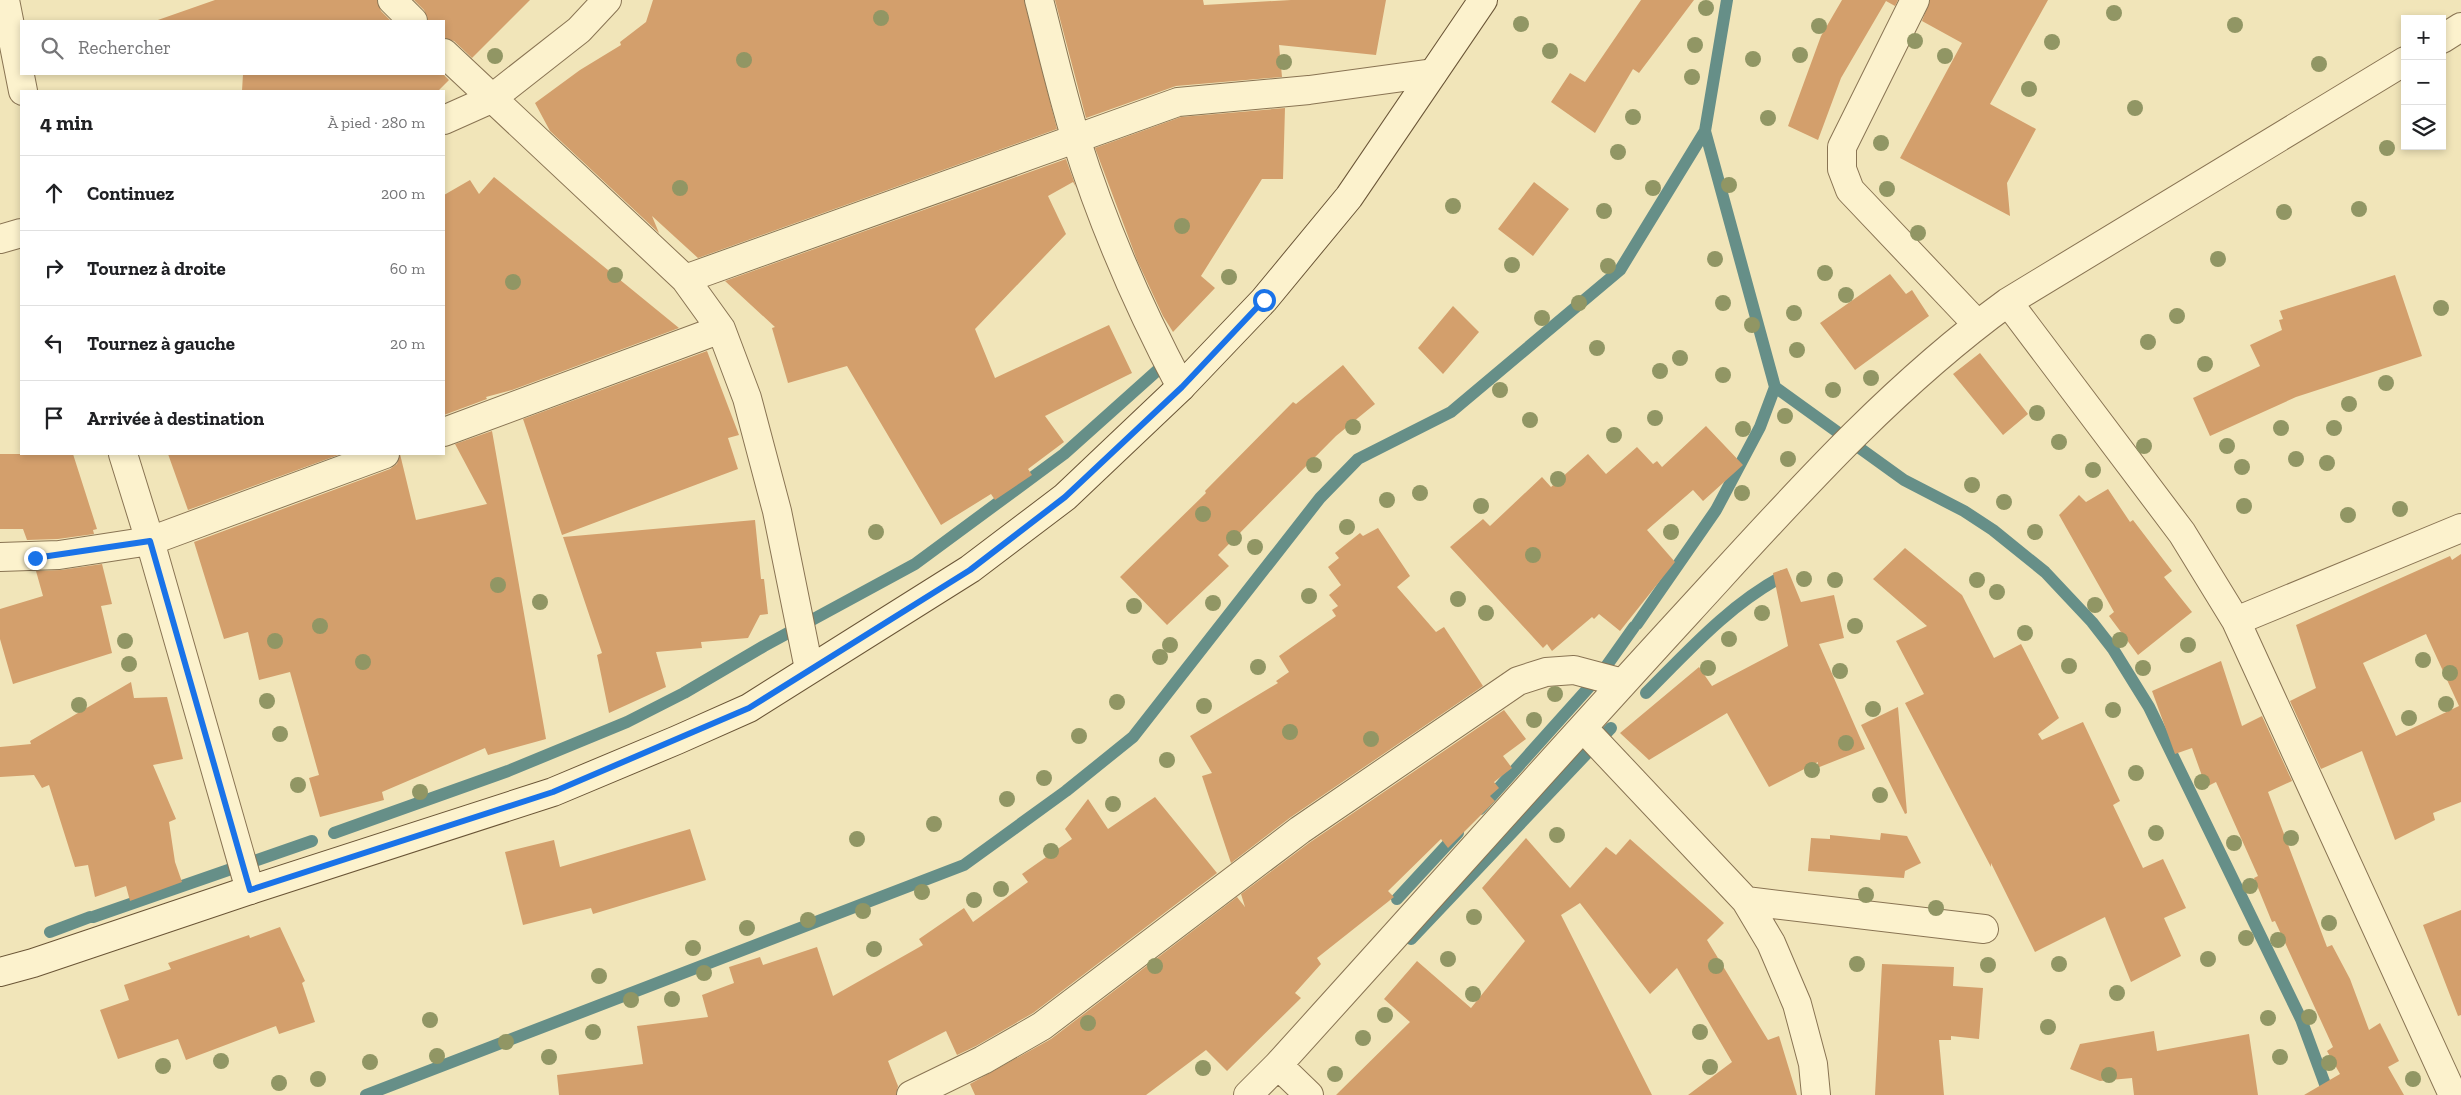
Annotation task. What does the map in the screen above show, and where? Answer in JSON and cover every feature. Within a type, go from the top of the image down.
[{"type":"street","points":[[5,0],[23,90]]},
{"type":"street","points":[[392,0],[412,20]]},
{"type":"street","points":[[445,120],[491,98],[579,30],[607,0]]},
{"type":"street","points":[[1039,0],[1076,138],[1106,225],[1155,336],[1182,387]]},
{"type":"street","points":[[0,972],[33,963],[250,890],[553,792],[749,708],[970,570],[1065,497],[1182,387],[1264,300],[1349,197],[1484,0]]},
{"type":"street","points":[[1915,0],[1842,147],[1842,169],[1850,190],[1977,324]]},
{"type":"street","points":[[2446,36],[2461,27]]},
{"type":"street","points":[[445,54],[685,279],[721,329],[747,398],[777,511],[810,669]]},
{"type":"street","points":[[1248,1095],[1278,1065],[1623,683],[1828,460],[1879,408],[1977,324],[2008,302],[2401,63]]},
{"type":"street","points":[[685,279],[1178,102],[1309,90],[1433,73]]},
{"type":"street","points":[[0,239],[20,233]]},
{"type":"street","points":[[2008,302],[2182,533],[2236,621],[2452,1095]]},
{"type":"street","points":[[445,432],[721,329]]},
{"type":"street","points":[[122,455],[150,541],[250,890]]},
{"type":"street","points":[[0,557],[59,555],[150,541],[382,455]]},
{"type":"street","points":[[2236,621],[2461,528]]},
{"type":"street","points":[[912,1095],[983,1060],[1042,1026],[1300,830],[1518,681],[1546,672],[1574,670],[1623,683]]},
{"type":"street","points":[[1583,728],[1746,901],[1771,943],[1797,1004],[1813,1064],[1816,1095]]},
{"type":"street","points":[[1746,901],[1984,929]]},
{"type":"street","points":[[1278,1065],[1309,1095]]},
{"type":"building","points":[[215,0],[377,0],[381,11],[390,20],[158,20]]},
{"type":"building","points":[[414,0],[530,0],[472,58],[454,41],[445,38],[445,20],[428,20],[424,10]]},
{"type":"building","points":[[653,0],[1024,0],[1057,129],[698,258],[652,216],[659,233],[550,131],[535,103],[580,70],[621,45],[620,42],[646,22]]},
{"type":"building","points":[[1055,0],[1203,0],[1204,5],[1291,0],[1386,0],[1376,55],[1279,45],[1282,77],[1176,86],[1086,118]]},
{"type":"building","points":[[1641,0],[1694,0],[1639,73],[1633,69],[1595,133],[1551,102],[1570,73],[1585,82]]},
{"type":"building","points":[[1842,0],[1898,0],[1895,6],[1886,1],[1841,78],[1818,140],[1788,126],[1821,36]]},
{"type":"building","points":[[1930,0],[2048,0],[1990,104],[2036,129],[2007,183],[2010,216],[1900,158],[1962,43],[1922,21]]},
{"type":"building","points":[[243,75],[444,75],[449,80],[439,90],[242,90]]},
{"type":"building","points":[[1285,108],[1283,179],[1262,179],[1201,276],[1215,288],[1173,332],[1163,316],[1137,260],[1095,148],[1181,117]]},
{"type":"building","points":[[1066,159],[1076,187],[1073,182],[1048,196],[1066,234],[975,329],[995,378],[1109,325],[1132,373],[1045,416],[1064,442],[1028,469],[1032,475],[995,500],[991,494],[941,525],[847,366],[788,383],[772,328],[775,327],[725,281]]},
{"type":"building","points":[[494,177],[679,328],[512,390],[486,397],[487,399],[445,415],[445,194],[470,180],[479,194]]},
{"type":"building","points":[[1534,182],[1569,209],[1533,256],[1498,229]]},
{"type":"building","points":[[1890,274],[1906,294],[1912,290],[1929,316],[1855,370],[1820,323]]},
{"type":"building","points":[[2395,275],[2422,356],[2296,397],[2210,436],[2193,398],[2260,366],[2250,345],[2282,330],[2279,320],[2283,319],[2280,311]]},
{"type":"building","points":[[1453,306],[1479,332],[1443,374],[1418,348]]},
{"type":"building","points":[[707,351],[739,435],[728,438],[738,469],[562,535],[523,419]]},
{"type":"building","points":[[1980,353],[2028,414],[2003,435],[1953,374]]},
{"type":"building","points":[[1343,365],[1375,404],[1336,436],[1218,555],[1229,566],[1167,625],[1120,577],[1206,493],[1205,491],[1293,402],[1296,404]]},
{"type":"building","points":[[1706,426],[1743,465],[1703,501],[1693,490],[1647,530],[1675,562],[1620,631],[1599,614],[1594,619],[1592,617],[1552,651],[1547,644],[1543,648],[1450,547],[1483,519],[1490,526],[1542,477],[1551,487],[1588,454],[1606,474],[1637,447],[1653,464],[1657,461],[1662,467]]},
{"type":"building","points":[[492,431],[546,739],[488,755],[485,748],[382,792],[384,800],[320,817],[309,778],[319,775],[290,672],[259,680],[248,632],[224,639],[194,542],[390,469],[397,464],[400,455],[416,520],[487,504],[455,444]]},
{"type":"building","points":[[0,454],[73,455],[97,529],[93,530],[94,534],[58,539],[27,540],[23,529],[0,529]]},
{"type":"building","points":[[168,455],[338,455],[188,510]]},
{"type":"building","points":[[2108,489],[2130,522],[2133,520],[2172,571],[2164,577],[2192,612],[2138,655],[2109,616],[2114,612],[2059,515],[2079,495],[2086,502]]},
{"type":"building","points":[[755,520],[761,579],[764,579],[768,614],[760,615],[748,638],[701,642],[702,648],[656,652],[666,687],[609,713],[597,655],[602,653],[563,537]]},
{"type":"building","points":[[1378,528],[1410,576],[1397,587],[1436,632],[1444,627],[1483,686],[1291,817],[1231,863],[1202,776],[1212,773],[1190,736],[1278,683],[1276,681],[1289,672],[1279,656],[1336,616],[1332,610],[1338,606],[1329,595],[1341,585],[1328,567],[1339,558],[1335,553],[1360,533],[1363,536]]},
{"type":"building","points":[[1905,548],[1962,595],[1994,658],[2021,644],[2059,718],[2038,734],[2042,740],[2083,722],[2120,801],[2113,805],[2143,868],[2163,859],[2186,908],[2164,918],[2181,956],[2131,982],[2105,917],[2035,952],[1991,863],[1991,867],[1905,703],[1924,694],[1896,641],[1927,626],[1873,579]]},
{"type":"building","points":[[2461,554],[2461,802],[2433,813],[2435,820],[2395,840],[2362,751],[2321,769],[2290,701],[2316,688],[2296,625],[2450,556],[2452,560]],"holes":[[[2426,634],[2459,706],[2396,736],[2363,663]]]},
{"type":"building","points":[[102,564],[112,604],[101,606],[112,653],[13,684],[0,639],[0,609],[43,596],[36,571],[61,570]]},
{"type":"building","points":[[1787,568],[1801,602],[1834,595],[1844,638],[1819,644],[1865,749],[1817,768],[1818,762],[1769,787],[1727,713],[1649,760],[1620,733],[1699,667],[1712,686],[1788,646],[1773,573]]},
{"type":"building","points":[[2221,661],[2242,726],[2262,716],[2292,781],[2268,792],[2327,947],[2332,945],[2350,979],[2369,1030],[2380,1023],[2399,1061],[2388,1067],[2404,1095],[2304,1095],[2340,1074],[2327,1051],[2333,1047],[2275,921],[2272,922],[2254,878],[2258,876],[2216,782],[2206,787],[2192,748],[2175,754],[2152,691]]},
{"type":"building","points":[[131,682],[134,698],[167,697],[183,759],[153,765],[176,819],[169,822],[175,862],[182,882],[130,901],[126,886],[95,897],[88,865],[75,867],[49,785],[42,788],[34,775],[0,777],[0,747],[31,744],[30,741]]},
{"type":"building","points":[[1898,707],[1907,813],[1905,814],[1861,725]]},
{"type":"building","points":[[1504,710],[1526,739],[1503,756],[1512,768],[1494,782],[1499,788],[1490,796],[1495,801],[1448,848],[1441,839],[1388,891],[1394,897],[1317,958],[1321,964],[1295,993],[1301,998],[1227,1071],[1206,1050],[1146,1095],[975,1095],[970,1084],[1051,1039],[1237,897],[1245,907],[1241,894],[1309,843]]},
{"type":"building","points":[[1155,797],[1217,873],[1033,1013],[976,1046],[957,1055],[946,1031],[888,1061],[898,1086],[896,1095],[559,1095],[557,1075],[643,1064],[637,1026],[708,1017],[702,995],[734,983],[729,967],[760,957],[763,965],[817,947],[833,996],[923,945],[919,939],[964,908],[973,922],[1028,882],[1022,874],[1072,839],[1065,829],[1088,799],[1108,829]]},
{"type":"building","points":[[690,829],[706,880],[593,914],[591,908],[523,925],[505,852],[554,840],[560,867]]},
{"type":"building","points":[[1881,833],[1907,836],[1921,863],[1905,871],[1904,878],[1808,871],[1811,838],[1830,839],[1830,835],[1880,840]]},
{"type":"building","points":[[1526,838],[1570,888],[1606,847],[1616,855],[1630,839],[1724,923],[1707,940],[1768,1040],[1779,1036],[1797,1095],[1688,1095],[1732,1062],[1677,968],[1650,994],[1580,903],[1561,915],[1652,1095],[1336,1095],[1410,1022],[1384,999],[1417,961],[1471,1008],[1525,941],[1482,888]]},
{"type":"building","points":[[2461,910],[2461,1015],[2458,1016],[2423,925]]},
{"type":"building","points":[[280,927],[305,981],[302,983],[315,1022],[279,1034],[276,1026],[186,1060],[178,1039],[118,1059],[100,1010],[129,1000],[124,985],[171,969],[168,963],[249,935],[250,938]]},
{"type":"building","points":[[1882,964],[1954,967],[1953,986],[1983,988],[1979,1039],[1951,1036],[1951,1040],[1939,1040],[1944,1095],[1875,1095]]},
{"type":"building","points":[[2154,1031],[2157,1051],[2249,1034],[2258,1095],[2134,1095],[2132,1078],[2100,1081],[2070,1069],[2080,1044]]},
{"type":"waterway","points":[[366,1095],[964,865],[1066,791],[1133,737],[1320,498],[1358,459],[1451,412],[1620,270],[1705,131],[1727,0]]},
{"type":"waterway","points":[[1705,131],[1775,387],[1904,480],[1964,511],[1993,530],[2045,572],[2092,622],[2113,649],[2149,707],[2301,1019],[2329,1095]]},
{"type":"waterway","points":[[334,833],[508,771],[627,722],[684,693],[764,646],[915,564],[1064,454],[1159,369]]},
{"type":"waterway","points":[[1637,624],[1716,510],[1760,427],[1775,387]]},
{"type":"waterway","points":[[1646,693],[1727,614],[1783,576]]},
{"type":"waterway","points":[[1480,809],[1600,675],[1634,627]]},
{"type":"waterway","points":[[1411,939],[1611,728]]},
{"type":"waterway","points":[[1397,899],[1458,833]]},
{"type":"waterway","points":[[93,917],[312,841]]},
{"type":"waterway","points":[[50,932],[90,917]]},
{"type":"route","points":[[35,558],[150,541],[250,890],[553,792],[749,708],[970,570],[1065,497],[1182,387],[1264,300]]}]
